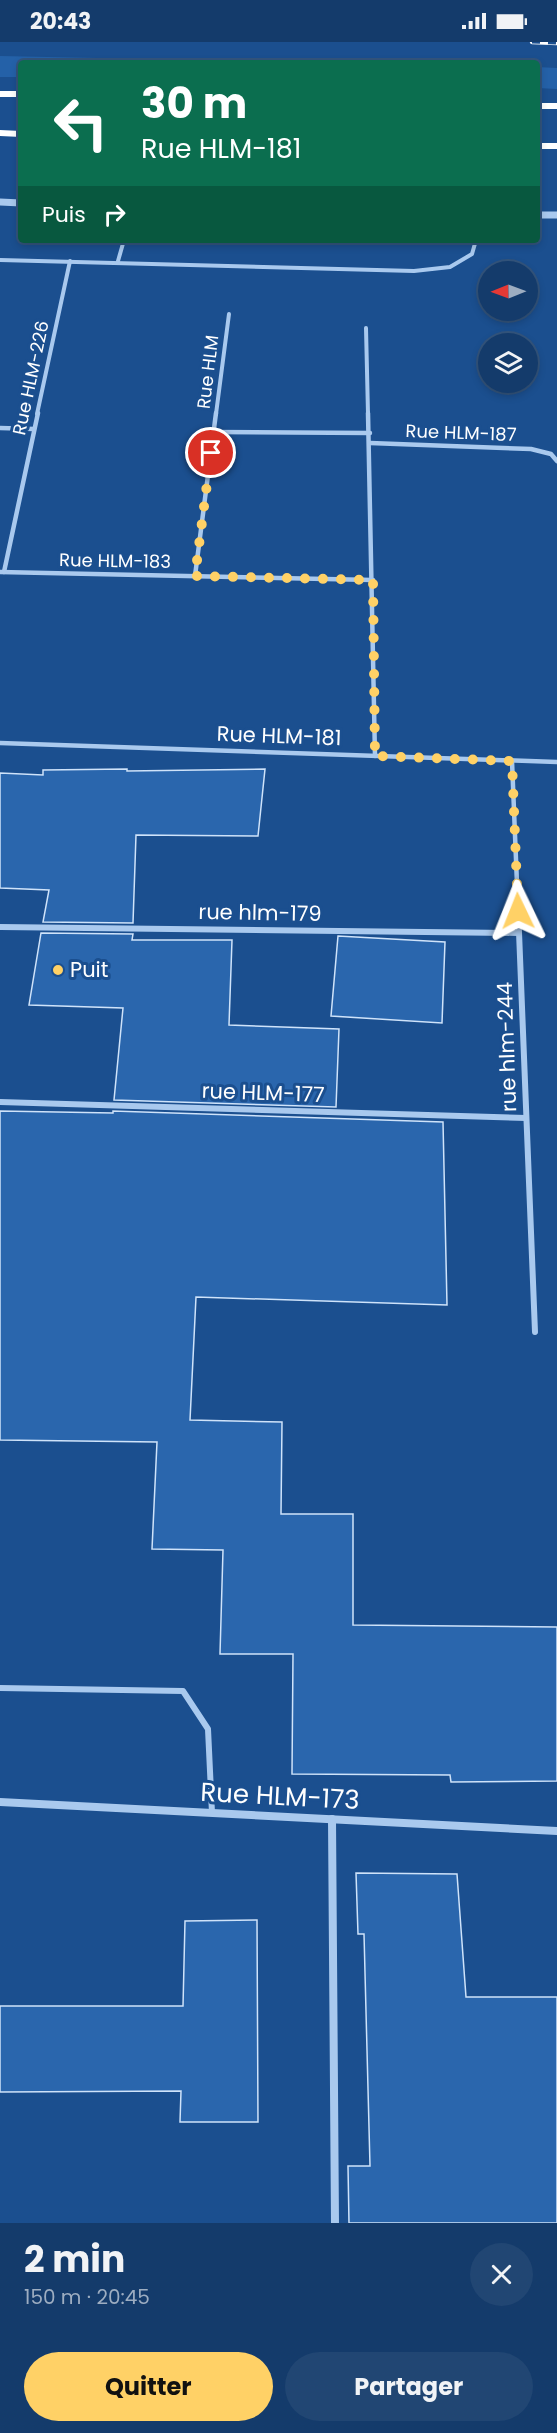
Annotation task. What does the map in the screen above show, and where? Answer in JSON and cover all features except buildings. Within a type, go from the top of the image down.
[{"type":"highway","points":[[0,94],[18,94]]},
{"type":"highway","points":[[540,106],[557,106]]},
{"type":"highway","points":[[0,134],[18,134]]},
{"type":"highway","points":[[540,146],[557,146]]},
{"type":"street","points":[[0,202],[18,202]]},
{"type":"street","points":[[540,215],[557,215]]},
{"type":"street","points":[[118,261],[123,243]]},
{"type":"street","points":[[0,260],[118,261],[414,271],[450,267],[472,254],[475,243]]},
{"type":"street","name":"Rue HLM-226","points":[[2,572],[70,261]]},
{"type":"street","name":"Rue HLM","points":[[195,576],[229,314]]},
{"type":"street","points":[[366,328],[375,756]]},
{"type":"street","points":[[0,428],[34,429]]},
{"type":"street","points":[[213,432],[370,433]]},
{"type":"street","name":"Rue HLM-187","points":[[370,443],[531,449],[551,454],[557,461]]},
{"type":"street","name":"Rue HLM-183","points":[[2,572],[373,580]]},
{"type":"street","name":"Rue HLM-181","points":[[0,743],[557,762]]},
{"type":"street","name":"rue hlm-244","points":[[512,761],[535,1332]]},
{"type":"street","name":"rue hlm-179","points":[[0,927],[519,933]]},
{"type":"street","name":"rue HLM-177","points":[[0,1102],[526,1118]]},
{"type":"street","name":"Rue HLM-173","points":[[0,1802],[557,1831]]},
{"type":"street","points":[[332,1819],[335,2223]]},
{"type":"lane","points":[[0,1688],[183,1691],[208,1729],[212,1813]]},
{"type":"shaded area","points":[[0,56],[191,60],[18,60],[18,77],[0,77]]},
{"type":"shaded area","points":[[540,67],[557,68],[557,89],[540,88]]},
{"type":"railway","points":[[532,42],[557,43]]},
{"type":"place","name":"Puit","points":[[58,970]]},
{"type":"route","points":[[211,453],[195,576],[373,580],[375,756],[512,761],[518,911]]}]
